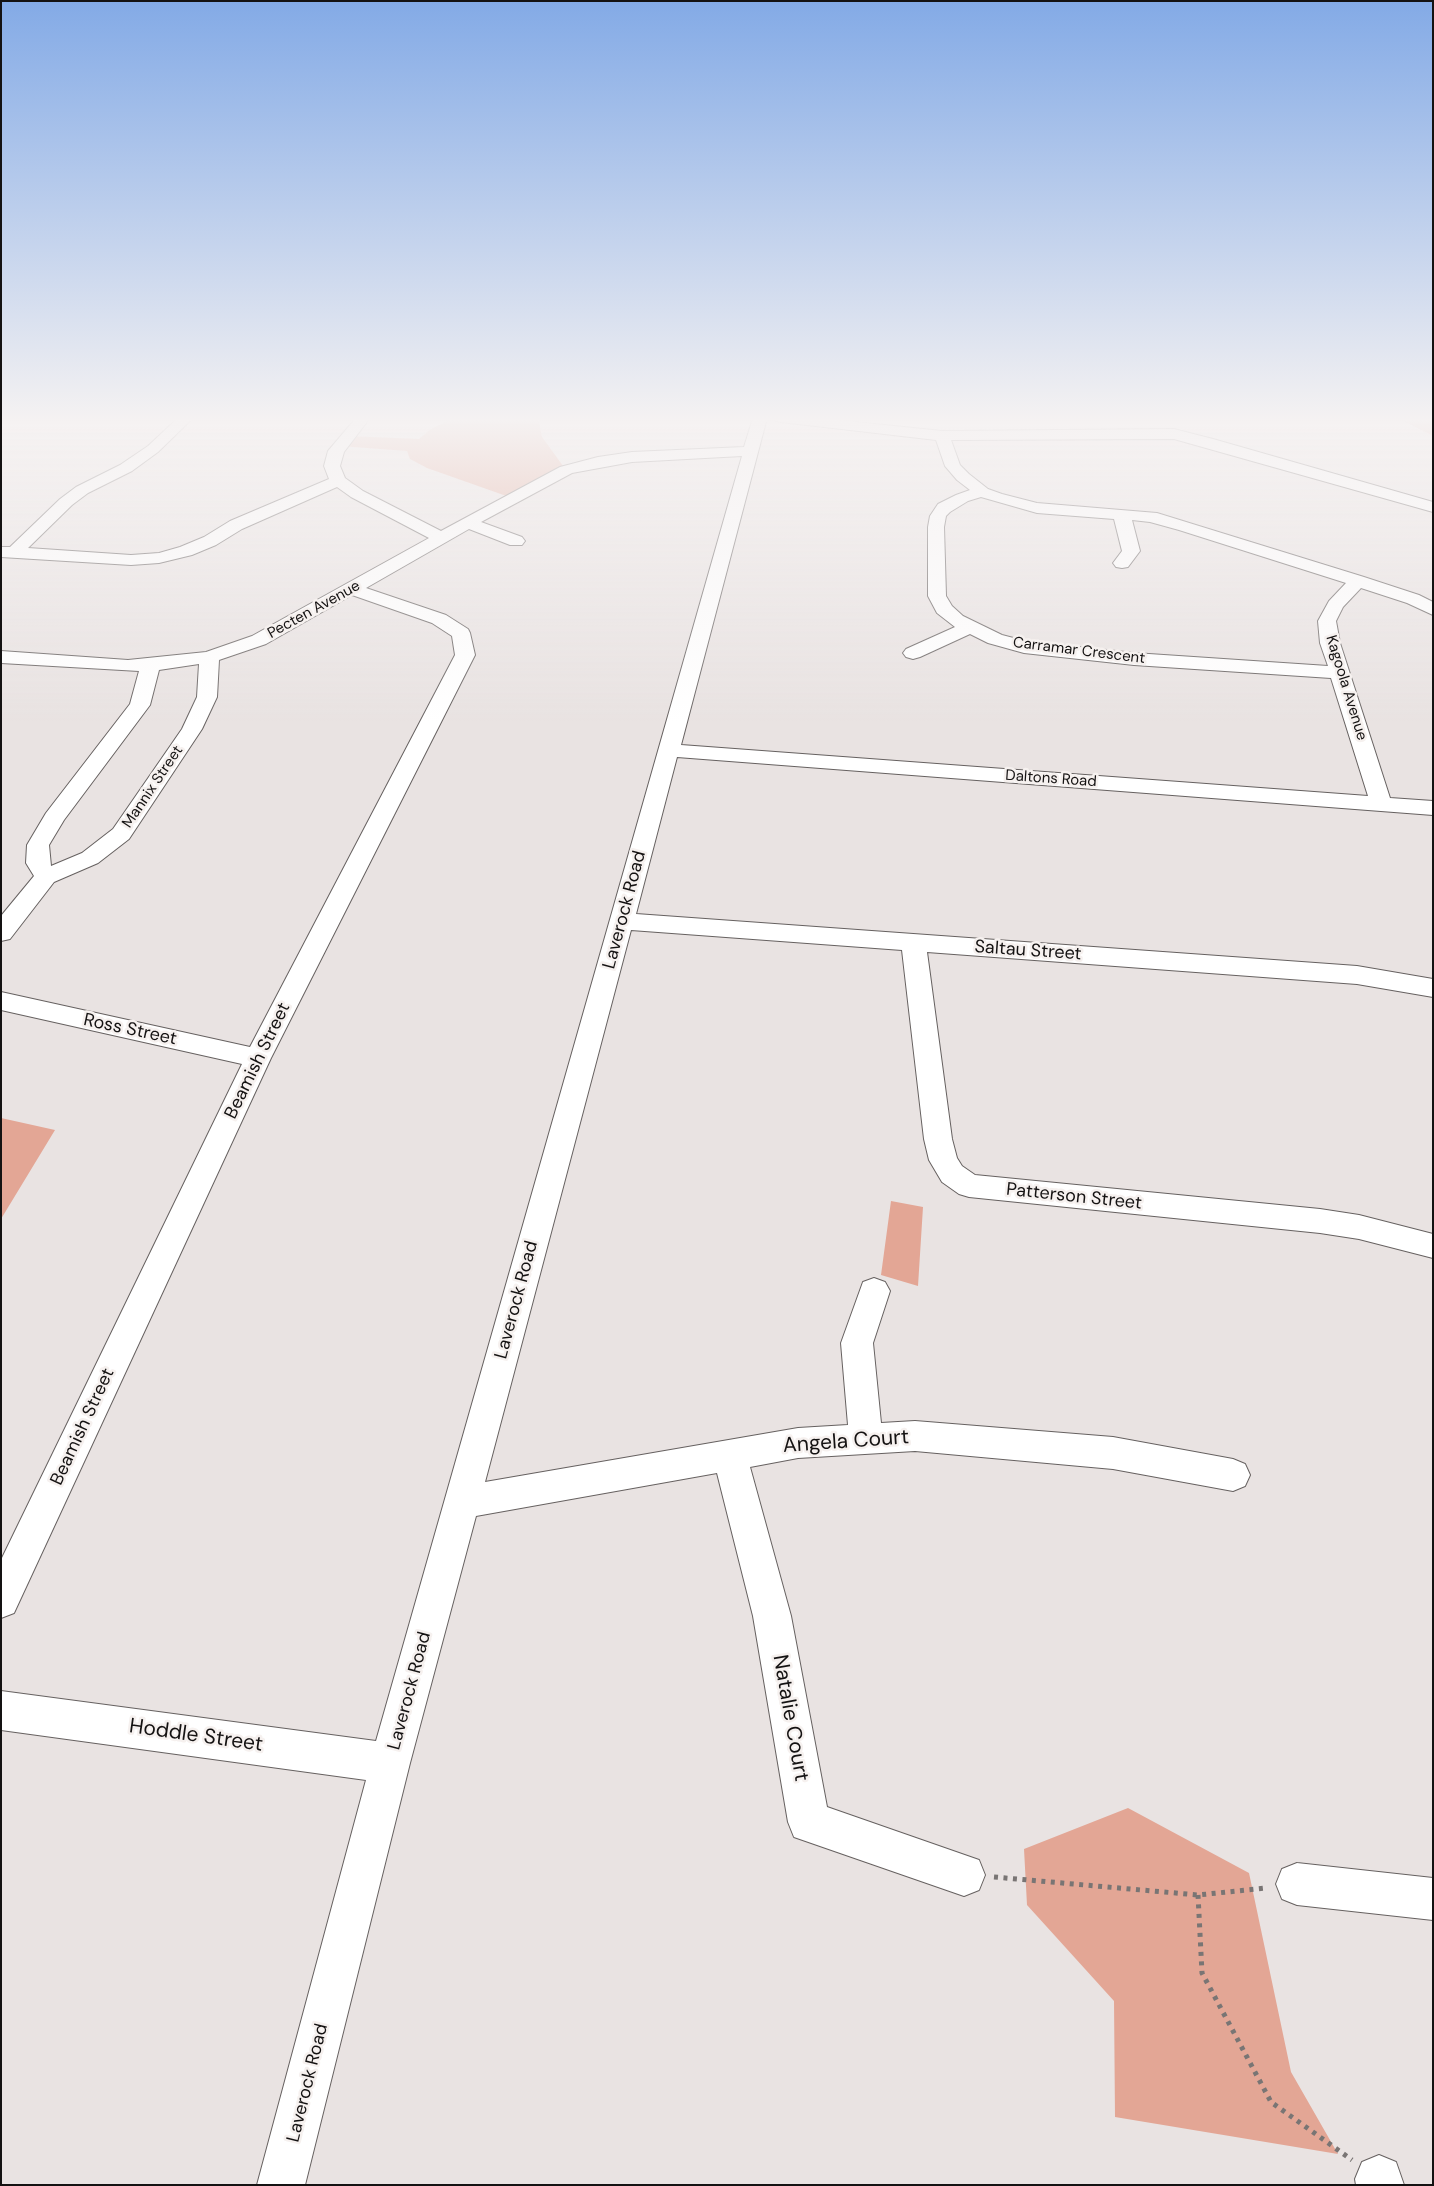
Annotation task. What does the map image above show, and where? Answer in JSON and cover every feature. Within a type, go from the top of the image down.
[{"type":"street","points":[[7,552],[45,520]]},
{"type":"street","points":[[7,552],[131,560],[159,558],[186,551],[210,541],[245,520]]},
{"type":"street","points":[[407,520],[442,538]]},
{"type":"street","name":"Pecten Avenue","points":[[1,657],[150,666],[208,657],[258,640],[473,520]]},
{"type":"street","name":"Laverock Road","points":[[281,2185],[390,1764],[732,520]]},
{"type":"street","name":"Carramar Crescent","points":[[937,520],[937,596],[944,609],[956,620],[995,639],[1024,647],[1134,659],[1340,673]]},
{"type":"street","points":[[1122,563],[1131,551],[1123,520]]},
{"type":"street","points":[[1162,520],[1413,599],[1433,610]]},
{"type":"street","points":[[468,523],[516,541]]},
{"type":"street","name":"Kagoola Avenue","points":[[1358,581],[1335,605],[1326,621],[1330,643],[1381,804]]},
{"type":"street","name":"Beamish Street","points":[[1,1600],[258,1058],[465,655],[462,633],[439,619],[352,589]]},
{"type":"street","points":[[913,653],[969,626]]},
{"type":"street","name":"Mannix Street","points":[[1,933],[46,877],[90,858],[121,834],[192,729],[207,697],[208,657]]},
{"type":"street","points":[[46,877],[38,863],[38,844],[54,818],[140,705],[150,666]]},
{"type":"street","name":"Daltons Road","points":[[669,750],[1433,808]]},
{"type":"street","name":"Saltau Street","points":[[622,921],[1357,975],[1433,988]]},
{"type":"street","name":"Patterson Street","points":[[914,942],[938,1140],[943,1160],[952,1174],[968,1186],[1320,1221],[1359,1227],[1433,1246]]},
{"type":"street","name":"Ross Street","points":[[1,1001],[258,1058]]},
{"type":"street","points":[[866,1439],[857,1343],[874,1292]]},
{"type":"street","name":"Angela Court","points":[[462,1502],[798,1443],[915,1436],[1113,1453],[1233,1475]]},
{"type":"street","name":"Natalie Court","points":[[730,1456],[772,1616],[809,1822],[964,1875]]},
{"type":"street","name":"Hoddle Street","points":[[1,1710],[390,1764]]},
{"type":"street","points":[[1297,1884],[1433,1899]]},
{"type":"path","points":[[964,1875],[1198,1895],[1297,1884]]},
{"type":"path","points":[[1198,1895],[1202,1973],[1271,2102],[1380,2182]]},
{"type":"shaded area","points":[[1,1118],[55,1130],[1,1219]]},
{"type":"shaded area","points":[[891,1201],[923,1207],[918,1286],[881,1275]]},
{"type":"shaded area","points":[[1128,1808],[1249,1873],[1291,2072],[1338,2154],[1115,2117],[1114,2001],[1027,1905],[1024,1849]]}]
